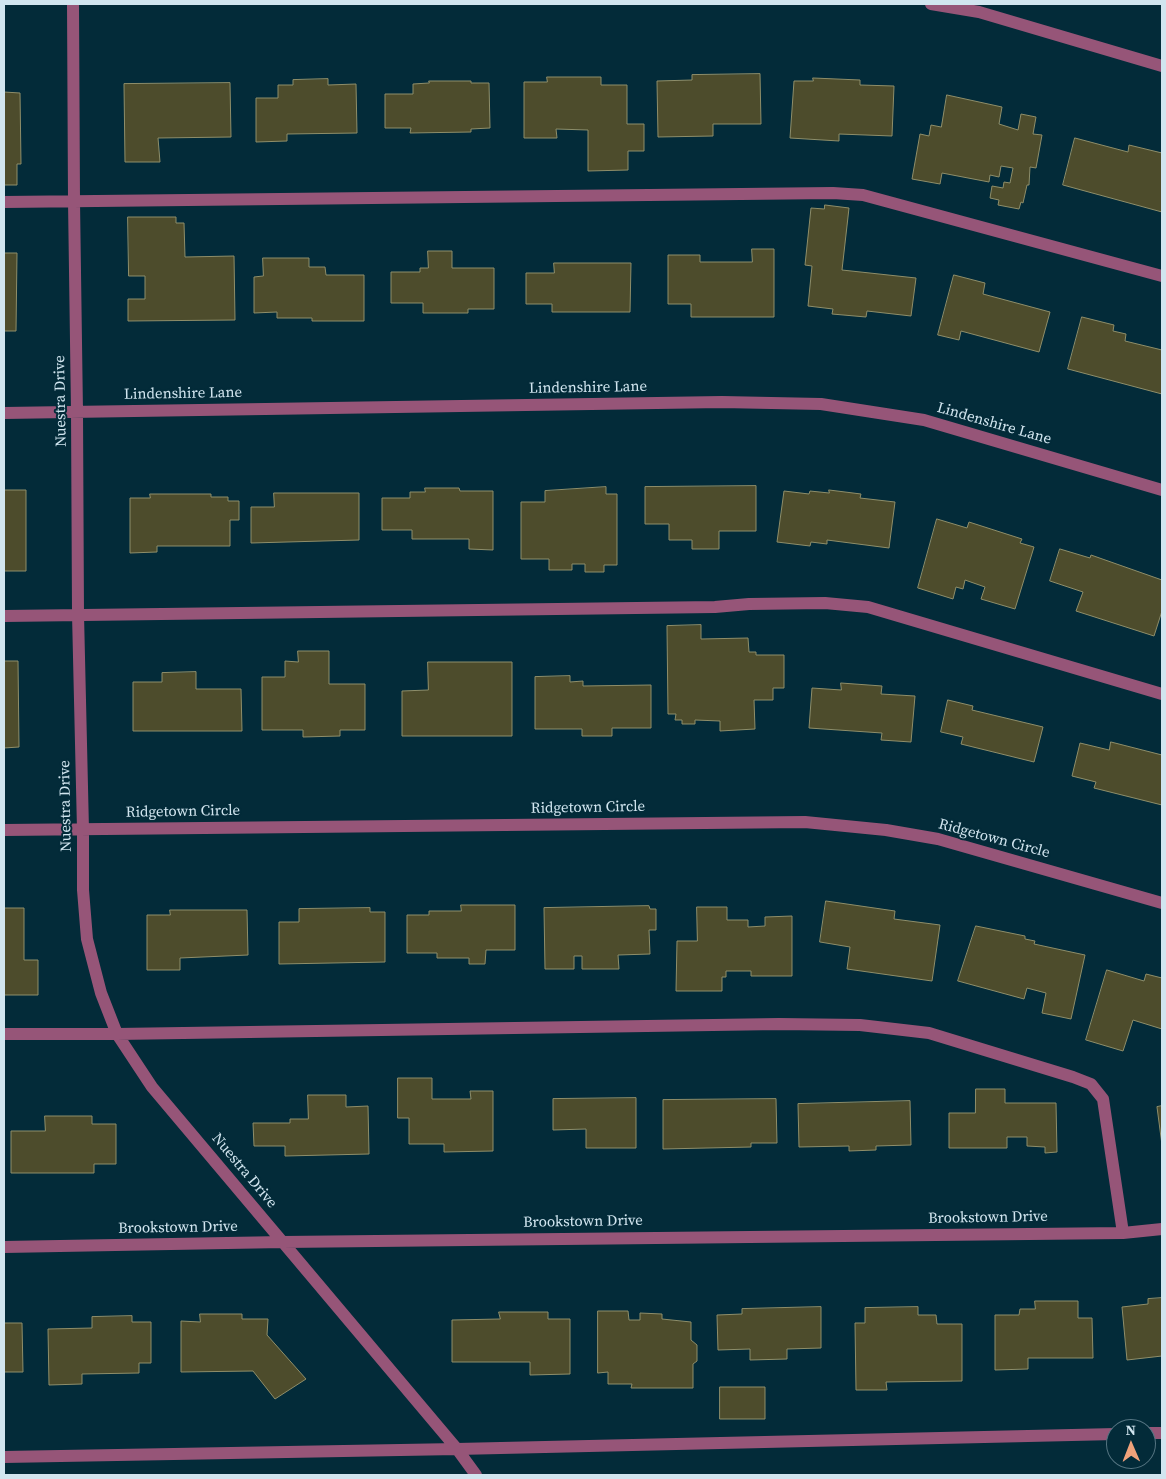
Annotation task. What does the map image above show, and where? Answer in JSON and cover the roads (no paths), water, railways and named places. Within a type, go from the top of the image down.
[{"type":"street","name":"Nuestra Drive","points":[[73,4],[78,614],[83,890],[87,940],[101,993],[117,1034],[152,1087],[457,1449],[476,1475]]},
{"type":"street","points":[[931,4],[979,12],[1162,66]]},
{"type":"street","points":[[4,202],[843,193],[863,195],[1162,276]]},
{"type":"street","name":"Lindenshire Lane","points":[[4,413],[722,402],[821,404],[924,420],[1162,490]]},
{"type":"street","points":[[4,616],[715,608],[749,604],[825,603],[868,607],[1162,694]]},
{"type":"street","name":"Ridgetown Circle","points":[[4,830],[805,822],[886,830],[938,839],[1162,903]]},
{"type":"street","points":[[4,1034],[779,1024],[860,1025],[929,1034],[1091,1084],[1103,1099],[1123,1233]]},
{"type":"street","name":"Brookstown Drive","points":[[4,1248],[283,1242],[1123,1233],[1162,1229]]},
{"type":"street","points":[[4,1457],[1106,1434]]}]
